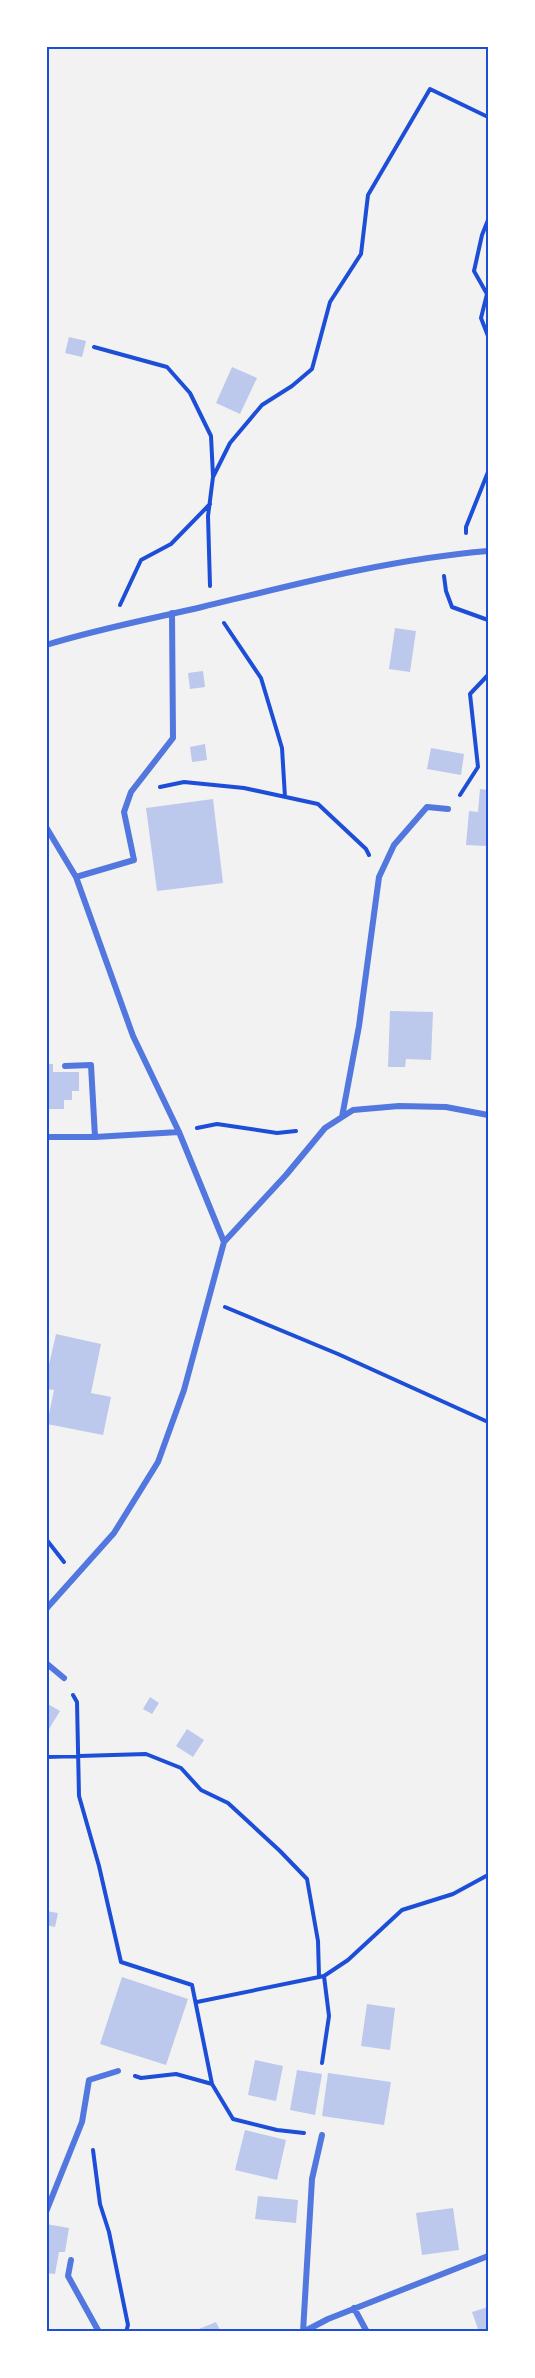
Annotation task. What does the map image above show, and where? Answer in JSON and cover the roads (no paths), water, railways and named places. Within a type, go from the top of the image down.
[{"type":"street","points":[[46,645],[110,627],[380,565],[489,551]]},
{"type":"street","points":[[76,877],[134,860],[124,812],[131,792],[173,738],[172,613]]},
{"type":"street","points":[[342,1117],[360,1014],[379,877],[394,845],[428,807],[448,809]]},
{"type":"street","points":[[46,826],[76,877],[133,1035],[178,1132],[224,1242]]},
{"type":"street","points":[[65,1066],[91,1065],[95,1137]]},
{"type":"street","points":[[46,1609],[114,1533],[158,1462],[184,1390],[224,1242],[286,1175],[325,1128],[353,1110],[399,1106],[446,1107],[489,1115]]},
{"type":"street","points":[[46,1137],[95,1137],[178,1132]]},
{"type":"street","points":[[46,1663],[64,1678]]},
{"type":"street","points":[[46,2212],[82,2122],[89,2080],[118,2071]]},
{"type":"street","points":[[322,2135],[312,2179],[303,2331],[354,2308],[489,2256]]},
{"type":"street","points":[[71,2260],[68,2276],[99,2331]]},
{"type":"street","points":[[354,2308],[367,2331]]}]
